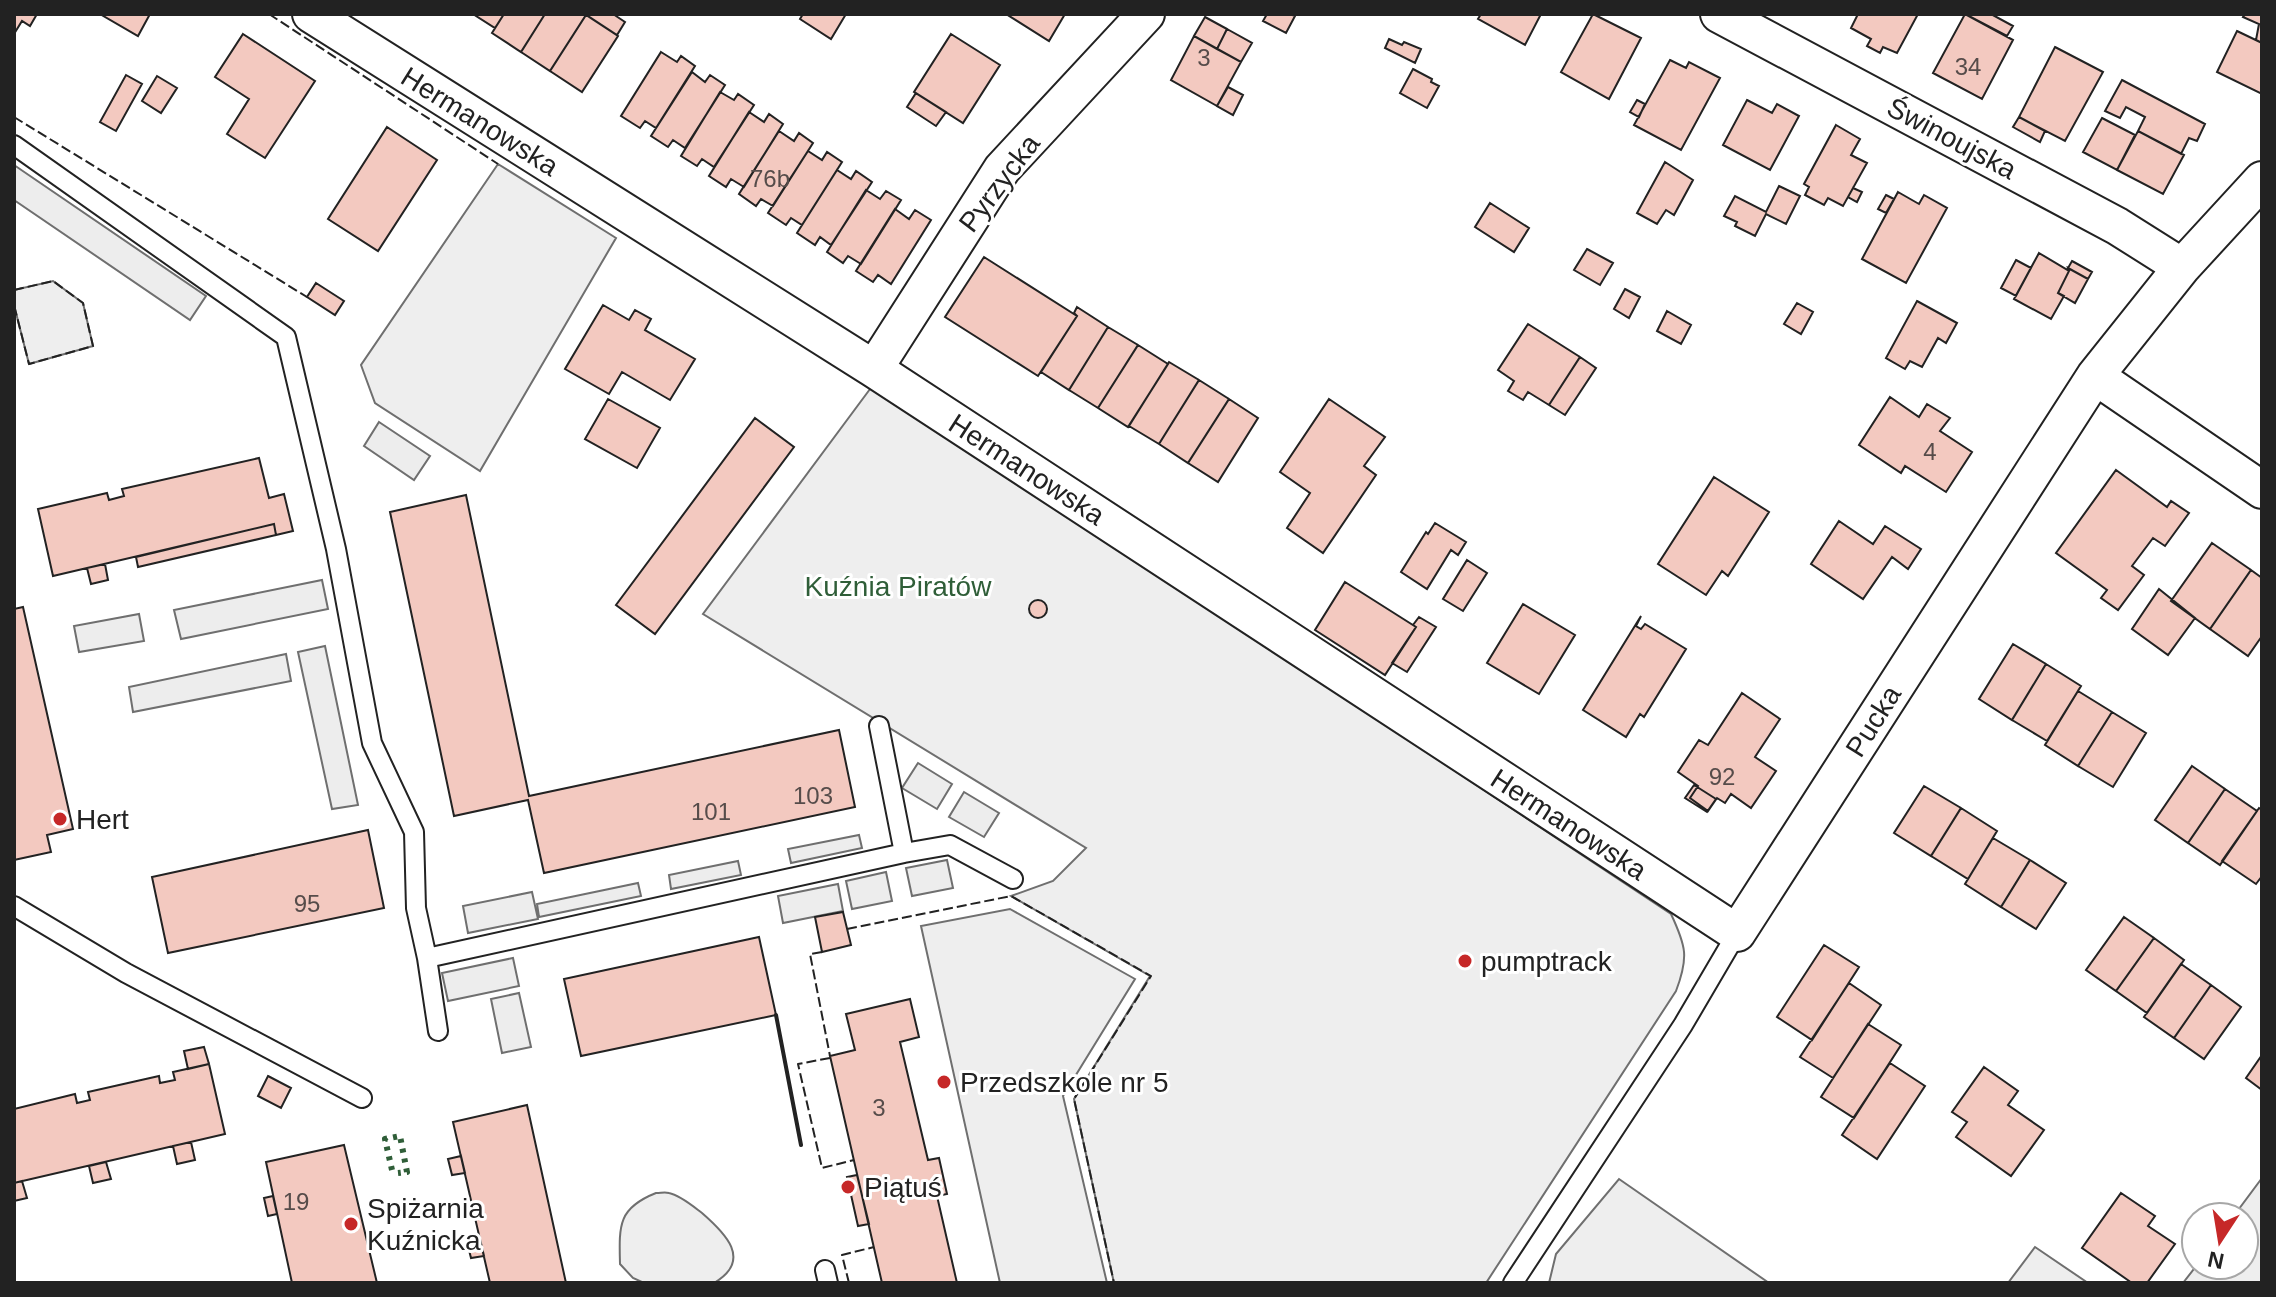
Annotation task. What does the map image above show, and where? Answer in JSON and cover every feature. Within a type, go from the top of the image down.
[{"type":"street","name":"Hermanowska","points":[[311,14],[874,369],[1737,933]]},
{"type":"street","name":"Pyrzycka","points":[[874,369],[1002,169],[1146,14]]},
{"type":"street","name":"Świnoujska","points":[[1719,14],[2117,226],[2182,267]]},
{"type":"street","name":"Pucka","points":[[1737,933],[2095,376],[2182,267],[2262,180]]},
{"type":"street","points":[[2095,376],[2262,490]]},
{"type":"lane","points":[[14,145],[286,337],[336,549],[372,743],[414,832],[416,908],[438,1031]]},
{"type":"lane","points":[[879,726],[904,853]]},
{"type":"lane","points":[[427,958],[950,845],[1013,879]]},
{"type":"lane","points":[[14,906],[126,973],[362,1098]]},
{"type":"lane","name":"Pucka","points":[[1513,1283],[1683,1025],[1737,933]]},
{"type":"green space","points":[[498,164],[616,238],[480,471],[375,403],[361,365]]},
{"type":"green space","points":[[53,281],[83,303],[93,346],[29,364],[14,305],[14,290]]},
{"type":"green space","name":"Kuźnia Piratów","points":[[873,385],[1671,914],[1684,952],[1683,969],[1676,991],[1486,1283],[1114,1283],[1074,1099],[1150,976],[1011,896],[1053,881],[1086,848],[703,614]]},
{"type":"green space","points":[[1010,909],[1135,979],[1063,1096],[1107,1283],[1000,1283],[921,926]]},
{"type":"green space","points":[[2262,1178],[2262,1283],[2183,1283],[2260,1281],[2260,1201],[2245,1201]]},
{"type":"green space","points":[[1619,1179],[1769,1283],[1549,1283],[1556,1254]]},
{"type":"green space","points":[[656,1193],[669,1193],[682,1199],[702,1213],[726,1238],[733,1256],[732,1265],[714,1283],[644,1283],[633,1278],[620,1264],[623,1220],[634,1205]]},
{"type":"green space","points":[[2035,1247],[2088,1283],[2008,1283]]},
{"type":"shaded area","points":[[14,165],[206,296],[190,320],[14,200]]},
{"type":"shaded area","points":[[379,422],[430,456],[414,480],[364,446]]},
{"type":"shaded area","points":[[322,580],[328,609],[181,639],[174,610]]},
{"type":"shaded area","points":[[139,614],[144,641],[79,652],[74,626]]},
{"type":"shaded area","points":[[325,646],[358,805],[332,809],[298,652]]},
{"type":"shaded area","points":[[286,654],[291,681],[133,712],[129,687]]},
{"type":"shaded area","points":[[918,763],[952,784],[937,809],[902,788]]},
{"type":"shaded area","points":[[964,792],[999,813],[984,837],[949,817]]},
{"type":"shaded area","points":[[859,835],[862,848],[791,863],[788,849]]},
{"type":"shaded area","points":[[947,860],[953,888],[912,896],[906,868]]},
{"type":"shaded area","points":[[738,861],[741,875],[671,889],[669,875]]},
{"type":"shaded area","points":[[886,872],[892,901],[852,909],[846,881]]},
{"type":"shaded area","points":[[638,883],[641,896],[539,917],[537,904]]},
{"type":"shaded area","points":[[838,884],[843,911],[783,923],[778,896]]},
{"type":"shaded area","points":[[532,892],[538,919],[468,933],[463,906]]},
{"type":"shaded area","points":[[513,958],[519,986],[448,1001],[442,973]]},
{"type":"shaded area","points":[[519,993],[531,1047],[502,1053],[491,999]]},
{"type":"building","points":[[14,14],[37,14],[30,26],[22,21],[14,34]]},
{"type":"building","points":[[100,14],[150,14],[138,36]]},
{"type":"building","points":[[473,14],[504,14],[495,28]]},
{"type":"building","points":[[504,14],[545,14],[521,52],[492,33]]},
{"type":"building","points":[[545,14],[586,15],[550,71],[521,52]]},
{"type":"building","points":[[585,14],[613,14],[625,22],[617,35]]},
{"type":"building","points":[[803,14],[846,14],[831,39],[800,19]]},
{"type":"building","points":[[1006,14],[1065,14],[1049,41]]},
{"type":"building","points":[[1267,14],[1295,16],[1286,33],[1263,21]]},
{"type":"building","points":[[1481,14],[1541,14],[1525,45],[1478,19]]},
{"type":"building","points":[[1593,14],[1641,38],[1609,99],[1561,72]]},
{"type":"building","points":[[1858,14],[1918,14],[1897,53],[1883,47],[1880,53],[1867,46],[1871,39],[1851,28]]},
{"type":"building","points":[[1965,14],[2013,40],[1982,99],[1933,73]]},
{"type":"building","points":[[1965,14],[1991,14],[2013,26],[2007,36]]},
{"type":"building","points":[[2245,14],[2262,14],[2262,43],[2256,40],[2259,24],[2243,17]]},
{"type":"building","points":[[586,15],[618,36],[582,92],[550,71]]},
{"type":"building","points":[[1205,17],[1227,29],[1217,49],[1194,36]]},
{"type":"building","points":[[1227,29],[1252,43],[1241,62],[1217,49]]},
{"type":"building","points":[[2237,31],[2262,43],[2262,94],[2217,72]]},
{"type":"building","points":[[243,34],[315,81],[265,158],[227,134],[249,99],[215,77]]},
{"type":"building","points":[[951,34],[1000,65],[963,123],[914,92]]},
{"type":"building","points":[[1194,36],[1241,62],[1217,106],[1171,80]]},
{"type":"building","points":[[1389,39],[1421,49],[1415,63],[1385,48]]},
{"type":"building","points":[[2055,47],[2103,72],[2065,141],[2019,117]]},
{"type":"building","points":[[661,52],[677,62],[681,56],[695,66],[656,128],[645,121],[640,128],[621,116]]},
{"type":"building","points":[[1670,60],[1686,68],[1689,62],[1720,78],[1681,150],[1634,125]]},
{"type":"building","points":[[1413,69],[1439,86],[1427,108],[1400,93]]},
{"type":"building","points":[[692,72],[705,82],[710,75],[725,85],[685,148],[673,140],[668,147],[651,136]]},
{"type":"building","points":[[126,75],[142,84],[116,131],[100,122]]},
{"type":"building","points":[[157,76],[177,88],[161,113],[142,101]]},
{"type":"building","points":[[2122,80],[2205,124],[2197,141],[2189,138],[2181,154],[2138,131],[2145,117],[2126,107],[2120,118],[2105,111]]},
{"type":"building","points":[[1228,87],[1243,95],[1233,115],[1217,106]]},
{"type":"building","points":[[720,92],[734,100],[738,94],[754,105],[714,167],[702,159],[697,166],[681,156]]},
{"type":"building","points":[[916,93],[946,112],[936,126],[907,107]]},
{"type":"building","points":[[1637,100],[1645,104],[1639,117],[1630,112]]},
{"type":"building","points":[[1747,100],[1772,113],[1777,104],[1799,116],[1770,170],[1723,145]]},
{"type":"building","points":[[749,112],[764,122],[769,114],[783,124],[744,187],[731,179],[726,187],[709,176]]},
{"type":"building","points":[[2019,117],[2045,131],[2040,142],[2013,127]]},
{"type":"building","points":[[2102,118],[2135,135],[2117,170],[2083,152]]},
{"type":"building","points":[[1836,125],[1860,139],[1851,155],[1867,163],[1843,206],[1828,198],[1824,205],[1805,195],[1809,187],[1804,184]]},
{"type":"building","points":[[387,127],[437,160],[378,251],[328,219]]},
{"type":"building","points":[[779,131],[794,141],[799,133],[813,143],[773,206],[761,199],[756,206],[739,194]]},
{"type":"building","points":[[2138,131],[2184,155],[2163,194],[2117,170]]},
{"type":"building","points":[[808,151],[822,160],[827,152],[842,162],[802,225],[791,218],[786,225],[768,213]]},
{"type":"building","points":[[1665,162],[1693,180],[1674,215],[1666,210],[1657,224],[1637,213]]},
{"type":"building","points":[[837,170],[851,179],[856,171],[872,182],[831,245],[820,237],[815,245],[797,233]]},
{"type":"building","points":[[1779,186],[1800,196],[1786,224],[1766,214],[1755,236],[1735,226],[1737,222],[1724,216],[1735,196],[1766,212]]},
{"type":"building","points":[[1853,188],[1862,192],[1857,202],[1848,197]]},
{"type":"building","points":[[866,190],[880,199],[886,191],[901,200],[861,264],[848,256],[843,263],[827,252]]},
{"type":"building","points":[[1898,192],[1919,204],[1924,195],[1947,208],[1906,283],[1862,259]]},
{"type":"building","points":[[1886,195],[1894,199],[1886,213],[1878,209]]},
{"type":"building","points":[[1490,203],[1529,228],[1514,252],[1475,227]]},
{"type":"building","points":[[895,209],[909,219],[915,210],[931,220],[891,284],[878,275],[873,282],[856,271]]},
{"type":"building","points":[[1587,249],[1613,263],[1600,285],[1574,270]]},
{"type":"building","points":[[2039,253],[2069,271],[2058,293],[2064,296],[2051,319],[2014,299]]},
{"type":"building","points":[[984,257],[1077,316],[1038,376],[945,317]]},
{"type":"building","points":[[2016,260],[2031,268],[2016,296],[2001,288]]},
{"type":"building","points":[[2072,261],[2092,272],[2088,279],[2068,268]]},
{"type":"building","points":[[2068,268],[2088,279],[2075,303],[2058,293]]},
{"type":"building","points":[[316,283],[344,301],[335,315],[307,297]]},
{"type":"building","points":[[1625,289],[1640,297],[1629,318],[1614,309]]},
{"type":"building","points":[[1917,301],[1957,323],[1946,343],[1938,338],[1922,367],[1910,361],[1905,369],[1886,358]]},
{"type":"building","points":[[1797,303],[1813,312],[1801,334],[1784,324]]},
{"type":"building","points":[[603,305],[629,320],[635,310],[651,319],[645,330],[695,359],[670,400],[622,372],[609,394],[565,369]]},
{"type":"building","points":[[1077,307],[1108,327],[1069,390],[1041,372],[1077,316],[1074,313]]},
{"type":"building","points":[[1667,311],[1691,325],[1681,344],[1657,331]]},
{"type":"building","points":[[1528,324],[1580,357],[1549,405],[1528,392],[1523,400],[1508,391],[1514,381],[1498,370]]},
{"type":"building","points":[[1108,327],[1138,345],[1098,408],[1069,390]]},
{"type":"building","points":[[1138,345],[1168,364],[1128,427],[1098,408]]},
{"type":"building","points":[[1580,357],[1596,368],[1565,415],[1549,405]]},
{"type":"building","points":[[1169,362],[1199,380],[1159,444],[1129,426]]},
{"type":"building","points":[[1199,380],[1229,399],[1188,463],[1159,444]]},
{"type":"building","points":[[1890,397],[1919,417],[1927,404],[1950,418],[1940,431],[1972,452],[1946,492],[1905,466],[1901,473],[1859,445]]},
{"type":"building","points":[[608,399],[660,428],[637,468],[585,439]]},
{"type":"building","points":[[1229,399],[1258,418],[1218,482],[1188,463]]},
{"type":"building","points":[[1329,399],[1385,437],[1364,466],[1376,475],[1323,553],[1287,528],[1310,493],[1280,472]]},
{"type":"building","points":[[755,418],[794,447],[655,634],[616,605]]},
{"type":"building","points":[[259,458],[269,498],[284,494],[293,531],[276,535],[274,524],[53,576],[38,509],[107,493],[109,500],[124,496],[122,489]]},
{"type":"building","points":[[2116,470],[2167,507],[2171,501],[2189,513],[2165,546],[2153,538],[2132,566],[2144,575],[2118,610],[2101,598],[2107,590],[2056,553]]},
{"type":"building","points":[[1714,477],[1769,512],[1728,576],[1722,571],[1706,595],[1658,564]]},
{"type":"building","points":[[466,495],[529,796],[839,730],[855,807],[544,873],[528,800],[454,816],[390,512]]},
{"type":"building","points":[[1839,521],[1873,544],[1885,526],[1921,549],[1908,569],[1892,557],[1863,599],[1811,564]]},
{"type":"building","points":[[1435,523],[1466,542],[1458,555],[1451,550],[1427,589],[1401,572]]},
{"type":"building","points":[[274,524],[276,535],[138,567],[136,557]]},
{"type":"building","points":[[2212,543],[2251,570],[2210,629],[2171,601]]},
{"type":"building","points":[[1467,560],[1487,573],[1463,611],[1443,599]]},
{"type":"building","points":[[105,564],[108,580],[91,584],[87,568]]},
{"type":"building","points":[[2251,570],[2262,578],[2262,636],[2248,656],[2210,629]]},
{"type":"building","points":[[1345,582],[1416,627],[1385,675],[1315,630]]},
{"type":"building","points":[[2159,589],[2195,618],[2168,655],[2132,629]]},
{"type":"building","points":[[1038,600],[1047,609],[1038,618],[1029,609]]},
{"type":"building","points":[[1523,604],[1575,635],[1539,694],[1487,663]]},
{"type":"building","points":[[23,607],[73,829],[47,835],[51,852],[14,860],[14,609]]},
{"type":"building","points":[[1641,616],[1636,626],[1641,629],[1645,624],[1686,649],[1644,717],[1640,714],[1626,737],[1583,710]]},
{"type":"building","points":[[1419,617],[1436,627],[1407,672],[1392,663],[1416,627],[1413,625]]},
{"type":"building","points":[[2013,644],[2046,664],[2012,720],[1979,699]]},
{"type":"building","points":[[2046,664],[2081,686],[2047,741],[2012,720]]},
{"type":"building","points":[[2078,691],[2112,712],[2078,766],[2045,745]]},
{"type":"building","points":[[1742,693],[1780,719],[1755,757],[1776,771],[1751,808],[1731,794],[1725,803],[1717,798],[1708,811],[1690,798],[1698,786],[1678,772],[1699,740],[1708,745]]},
{"type":"building","points":[[2112,712],[2146,733],[2113,787],[2078,766]]},
{"type":"building","points":[[2192,766],[2225,789],[2188,843],[2155,820]]},
{"type":"building","points":[[1694,785],[1716,799],[1707,812],[1685,798]]},
{"type":"building","points":[[1924,786],[1961,808],[1931,856],[1894,833]]},
{"type":"building","points":[[2225,789],[2257,811],[2220,865],[2188,843]]},
{"type":"building","points":[[1961,808],[1997,831],[1968,879],[1931,856]]},
{"type":"building","points":[[2259,808],[2262,810],[2262,876],[2256,884],[2222,861]]},
{"type":"building","points":[[368,830],[384,908],[168,953],[152,877]]},
{"type":"building","points":[[1993,838],[2030,860],[2001,907],[1965,884]]},
{"type":"building","points":[[2030,860],[2066,883],[2036,929],[2001,907]]},
{"type":"building","points":[[843,912],[851,945],[822,952],[815,917]]},
{"type":"building","points":[[2124,917],[2154,938],[2116,991],[2086,970]]},
{"type":"building","points":[[759,937],[776,1015],[581,1056],[564,979]]},
{"type":"building","points":[[2154,938],[2184,960],[2147,1013],[2116,991]]},
{"type":"building","points":[[1824,945],[1859,967],[1812,1040],[1777,1017]]},
{"type":"building","points":[[2181,964],[2211,985],[2174,1038],[2144,1017]]},
{"type":"building","points":[[1849,983],[1881,1005],[1833,1078],[1800,1057]]},
{"type":"building","points":[[2211,985],[2241,1007],[2204,1059],[2174,1038]]},
{"type":"building","points":[[910,999],[919,1037],[900,1042],[928,1160],[939,1158],[947,1194],[937,1196],[957,1283],[882,1283],[830,1056],[855,1050],[846,1014]]},
{"type":"building","points":[[1868,1024],[1901,1045],[1854,1118],[1821,1097]]},
{"type":"building","points":[[204,1047],[209,1064],[188,1069],[184,1051]]},
{"type":"building","points":[[2262,1055],[2262,1090],[2246,1078]]},
{"type":"building","points":[[1890,1063],[1925,1086],[1877,1159],[1842,1135]]},
{"type":"building","points":[[209,1064],[225,1134],[14,1183],[14,1109],[75,1094],[77,1103],[90,1100],[88,1092],[159,1076],[160,1083],[175,1080],[173,1072]]},
{"type":"building","points":[[1984,1067],[2018,1091],[2008,1105],[2044,1130],[2011,1176],[1956,1137],[1967,1122],[1952,1112]]},
{"type":"building","points":[[268,1076],[291,1088],[281,1108],[258,1096]]},
{"type":"building","points":[[527,1105],[566,1283],[490,1283],[453,1122]]},
{"type":"building","points":[[191,1142],[195,1160],[177,1164],[173,1146]]},
{"type":"building","points":[[344,1145],[377,1283],[292,1283],[266,1162]]},
{"type":"building","points":[[461,1156],[465,1173],[452,1175],[448,1159]]},
{"type":"building","points":[[106,1162],[111,1179],[93,1183],[89,1166]]},
{"type":"building","points":[[857,1175],[869,1224],[858,1226],[847,1177]]},
{"type":"building","points":[[22,1181],[27,1198],[14,1201],[14,1183]]},
{"type":"building","points":[[2121,1193],[2155,1216],[2148,1226],[2175,1244],[2147,1283],[2132,1283],[2082,1248]]},
{"type":"building","points":[[273,1196],[277,1214],[268,1216],[264,1198]]},
{"type":"building","points":[[480,1239],[484,1256],[471,1258],[467,1242]]},
{"type":"hedge","points":[[392,1170],[385,1139],[400,1136],[407,1172],[398,1173]]},
{"type":"fence","points":[[269,14],[498,164]]},
{"type":"fence","points":[[14,117],[307,297]]},
{"type":"fence","points":[[14,290],[53,281],[83,303],[93,346],[29,364],[14,305]]},
{"type":"fence","points":[[847,929],[1011,896],[1151,976],[1074,1099],[1114,1283]]},
{"type":"fence","points":[[822,952],[810,954],[830,1056]]},
{"type":"fence","points":[[830,1058],[798,1064],[822,1168],[854,1160]]},
{"type":"fence","points":[[849,1283],[842,1255],[874,1247]]},
{"type":"wall","points":[[776,1015],[801,1145]]},
{"type":"place","name":"Hert","points":[[60,819]]},
{"type":"place","name":"pumptrack","points":[[1465,961]]},
{"type":"place","name":"Przedszkole nr 5","points":[[944,1082]]},
{"type":"place","name":"Piątuś","points":[[848,1187]]},
{"type":"place","name":"Spiżarnia Kuźnicka","points":[[351,1224]]}]
